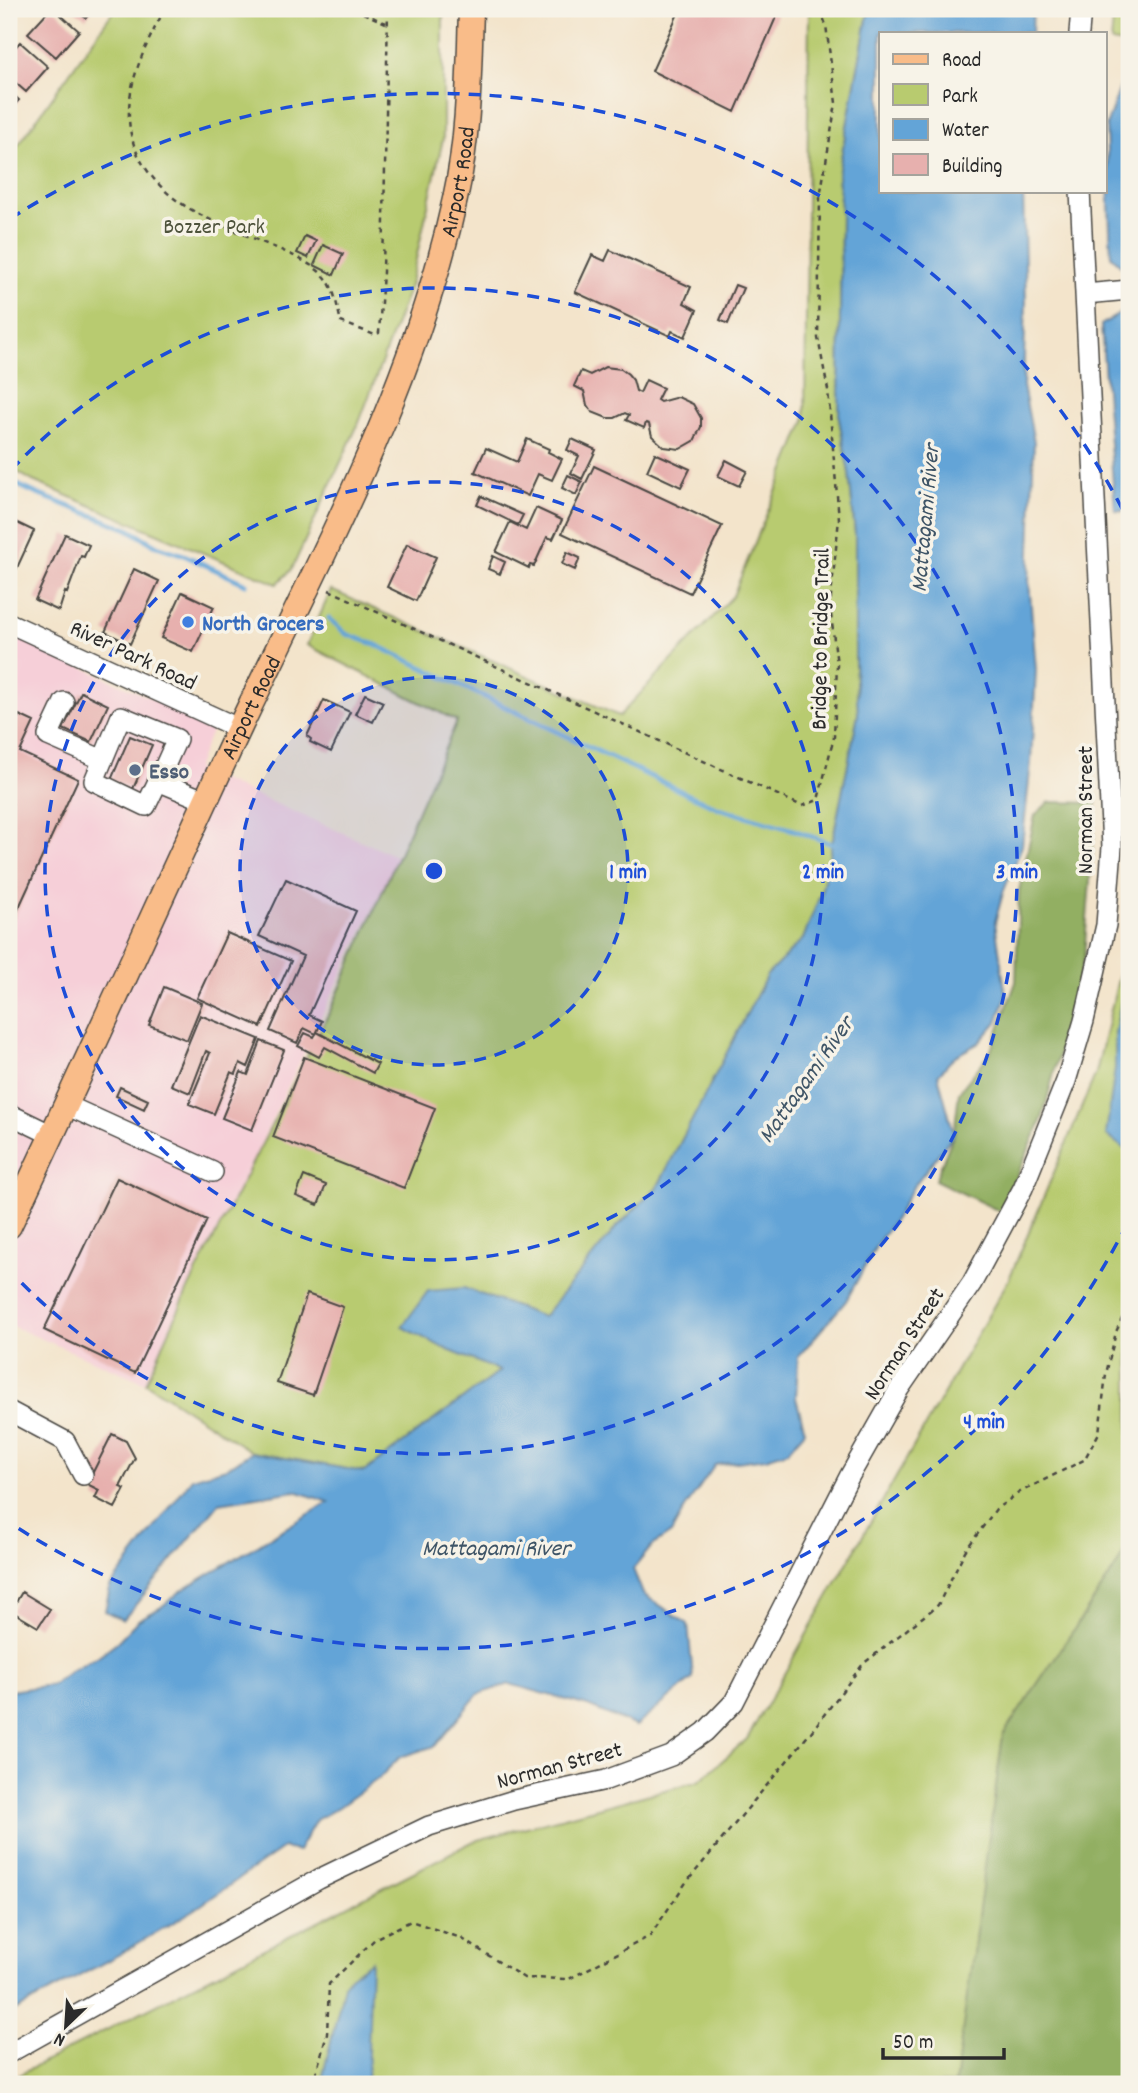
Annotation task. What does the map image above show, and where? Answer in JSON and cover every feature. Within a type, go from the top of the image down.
[{"type":"main road","name":"Airport Road","points":[[9,1226],[382,430],[435,280],[457,184],[467,109],[471,9]]},
{"type":"street","points":[[1079,32],[1081,9]]},
{"type":"street","name":"Norman Street","points":[[9,2053],[318,1879],[429,1826],[514,1800],[606,1780],[671,1755],[705,1732],[734,1702],[855,1466],[900,1389],[972,1283],[1023,1188],[1066,1081],[1084,1021],[1105,925],[1120,777],[1080,192]]},
{"type":"street","points":[[1085,293],[1129,290]]},
{"type":"street","name":"River Park Road","points":[[9,623],[240,729]]},
{"type":"street","points":[[64,702],[48,736],[103,761]]},
{"type":"street","points":[[121,716],[177,739],[158,780],[146,806],[94,781],[121,716]]},
{"type":"street","points":[[158,780],[206,801]]},
{"type":"street","points":[[66,1105],[213,1172]]},
{"type":"street","points":[[9,1114],[52,1135]]},
{"type":"street","points":[[9,1411],[65,1441],[83,1475]]},
{"type":"path","points":[[165,9],[139,60],[130,90],[128,126],[135,151],[153,177],[171,196],[206,217],[305,263],[323,275],[330,285],[341,322],[375,335],[379,334],[383,272],[388,9]]},
{"type":"path","points":[[354,9],[387,23]]},
{"type":"path","name":"Bridge to Bridge Trail","points":[[310,581],[802,806],[818,800],[834,737],[836,666],[830,606],[839,519],[828,390],[818,338],[820,197],[836,103],[825,25],[820,9]]},
{"type":"path","points":[[313,2084],[327,2034],[329,1984],[376,1938],[411,1921],[461,1938],[524,1978],[569,1979],[650,1936],[685,1884],[811,1732],[863,1664],[938,1605],[965,1552],[996,1509],[1020,1492],[1084,1461],[1099,1433],[1106,1374],[1116,1332],[1129,1303]]},
{"type":"path","points":[[1129,1958],[1125,1993],[1129,2018]]},
{"type":"shaded area","points":[[11,635],[213,726],[196,769],[398,857],[146,1383],[9,1325]]},
{"type":"green space","name":"Bozzer Park","points":[[115,9],[429,9],[443,15],[443,139],[410,286],[360,420],[292,569],[277,584],[33,481],[9,467],[9,158]]},
{"type":"green space","points":[[809,9],[869,9],[838,174],[841,213],[839,419],[849,473],[855,534],[855,663],[858,714],[821,893],[803,939],[767,975],[658,1186],[616,1228],[543,1317],[464,1288],[403,1327],[448,1350],[501,1370],[364,1472],[252,1452],[146,1383],[190,1285],[331,1009],[457,721],[307,645],[331,590],[619,716],[733,596],[805,421]]},
{"type":"green space","points":[[1114,9],[1129,9],[1129,45],[1111,42]]},
{"type":"green space","points":[[1049,802],[1096,803],[1084,958],[1042,1119],[1001,1212],[935,1180],[954,1134],[959,1092],[990,1053],[1016,982],[1019,891],[1035,815]]},
{"type":"green space","points":[[1129,933],[1129,1542],[1118,1564],[1003,1735],[956,2084],[9,2084],[9,2080],[474,1841],[699,1781],[747,1739],[1009,1279],[1096,1073]]},
{"type":"green space","points":[[1129,1542],[1129,2084],[955,2084],[1003,1735],[1118,1564]]},
{"type":"water","name":"Mattagami River","points":[[869,9],[1033,9],[1032,32],[879,32],[879,192],[1023,192],[1026,302],[1023,386],[1034,442],[1029,581],[1036,670],[1031,762],[1022,846],[1003,893],[995,922],[1006,997],[997,1022],[979,1043],[955,1056],[938,1075],[954,1134],[913,1187],[846,1301],[798,1357],[796,1398],[805,1431],[788,1451],[766,1458],[715,1465],[671,1533],[652,1546],[633,1569],[643,1594],[688,1624],[693,1678],[636,1726],[588,1706],[510,1684],[478,1694],[435,1746],[400,1757],[379,1778],[316,1820],[298,1851],[283,1848],[194,1910],[9,2014],[9,1691],[52,1685],[72,1670],[97,1657],[117,1642],[138,1620],[160,1608],[181,1591],[329,1502],[295,1491],[219,1503],[123,1620],[105,1611],[110,1587],[192,1478],[226,1468],[252,1452],[364,1472],[500,1371],[448,1350],[402,1327],[428,1291],[464,1288],[543,1317],[616,1228],[658,1186],[767,975],[803,939],[821,893],[858,714],[855,663],[855,534],[849,473],[839,419],[841,213],[838,174]]},
{"type":"water","points":[[1129,78],[1129,273],[1111,256],[1106,126],[1122,82]]},
{"type":"water","points":[[1129,308],[1129,511],[1115,510],[1101,325]]},
{"type":"water","points":[[1129,963],[1129,1152],[1106,1135],[1115,1068],[1115,1032]]},
{"type":"water","points":[[371,1961],[367,2084],[321,2084],[344,1985],[350,1976]]},
{"type":"building","points":[[50,9],[54,9],[79,31],[56,57],[28,33]]},
{"type":"building","points":[[72,9],[93,9],[86,18]]},
{"type":"building","points":[[680,9],[765,9],[777,15],[735,112],[652,71]]},
{"type":"building","points":[[20,42],[48,67],[26,92],[9,77],[9,54]]},
{"type":"building","points":[[9,91],[19,100],[9,111]]},
{"type":"building","points":[[305,236],[316,241],[308,258],[297,253]]},
{"type":"building","points":[[323,245],[343,254],[334,275],[314,265]]},
{"type":"building","points":[[610,250],[691,287],[684,303],[697,310],[685,337],[672,331],[670,336],[575,292],[592,255],[605,261]]},
{"type":"building","points":[[735,285],[743,288],[728,324],[720,320]]},
{"type":"building","points":[[605,367],[621,369],[628,374],[636,391],[640,393],[646,380],[663,388],[657,400],[660,402],[678,397],[693,404],[701,418],[701,427],[694,441],[680,449],[664,447],[652,436],[649,424],[646,423],[644,428],[626,420],[629,415],[625,413],[615,418],[607,418],[592,412],[587,405],[584,391],[574,386],[581,371],[590,375]]},
{"type":"building","points":[[527,439],[549,449],[548,452],[562,459],[552,480],[538,474],[528,496],[475,472],[486,448],[517,462]]},
{"type":"building","points":[[572,439],[596,450],[582,479],[571,473],[579,456],[567,450]]},
{"type":"building","points":[[655,453],[690,469],[681,487],[647,471]]},
{"type":"building","points":[[726,460],[747,471],[739,486],[718,476]]},
{"type":"building","points":[[594,466],[722,526],[690,593],[562,533]]},
{"type":"building","points":[[568,475],[582,482],[576,495],[562,488]]},
{"type":"building","points":[[481,496],[523,515],[518,525],[477,505]]},
{"type":"building","points":[[536,508],[562,520],[553,539],[547,537],[534,566],[530,565],[529,568],[496,552],[510,522],[526,530]]},
{"type":"building","points":[[9,519],[34,531],[16,570],[9,567]]},
{"type":"building","points":[[65,534],[89,545],[84,557],[81,556],[59,611],[35,600]]},
{"type":"building","points":[[407,544],[436,557],[416,601],[387,587]]},
{"type":"building","points":[[567,552],[580,558],[575,570],[562,564]]},
{"type":"building","points":[[493,556],[505,562],[500,574],[488,569]]},
{"type":"building","points":[[134,569],[159,581],[130,644],[105,632]]},
{"type":"building","name":"North Grocers","points":[[182,592],[214,607],[193,652],[161,638]]},
{"type":"building","points":[[81,692],[108,705],[91,742],[63,729]]},
{"type":"building","points":[[365,694],[383,702],[373,722],[355,714]]},
{"type":"building","points":[[324,700],[350,712],[331,752],[310,742],[311,739],[307,736]]},
{"type":"building","points":[[19,715],[34,722],[20,752],[78,779],[9,929],[9,810],[12,804],[9,803],[9,736]]},
{"type":"building","points":[[130,736],[152,745],[133,789],[111,780]]},
{"type":"building","points":[[286,879],[356,911],[309,1015],[322,1021],[316,1034],[304,1028],[297,1043],[270,1031],[303,956],[259,936]]},
{"type":"building","points":[[227,933],[291,961],[261,1027],[197,998]]},
{"type":"building","points":[[164,987],[202,1003],[187,1040],[149,1025]]},
{"type":"building","points":[[200,1015],[259,1039],[248,1067],[240,1063],[236,1074],[231,1072],[214,1114],[189,1104],[210,1053],[206,1051],[190,1093],[171,1085]]},
{"type":"building","points":[[317,1032],[378,1064],[373,1073],[325,1047],[319,1057],[298,1046],[305,1033],[314,1037]]},
{"type":"building","points":[[261,1041],[284,1050],[252,1130],[222,1118],[241,1072],[248,1075]]},
{"type":"building","points":[[304,1057],[435,1108],[404,1188],[273,1137]]},
{"type":"building","points":[[120,1087],[148,1100],[144,1109],[116,1096]]},
{"type":"building","points":[[304,1176],[326,1185],[318,1205],[296,1196]]},
{"type":"building","points":[[117,1178],[207,1220],[135,1373],[44,1330]]},
{"type":"building","points":[[307,1294],[343,1307],[313,1395],[277,1383]]},
{"type":"building","points":[[112,1434],[126,1441],[135,1458],[120,1487],[125,1489],[115,1508],[95,1498],[99,1490],[87,1484]]},
{"type":"building","points":[[22,1592],[50,1609],[38,1627],[11,1611]]},
{"type":"waterway","points":[[9,481],[128,529],[157,546],[184,555],[246,584]]},
{"type":"waterway","points":[[329,618],[346,634],[374,644],[687,794],[719,808],[835,845]]},
{"type":"place","name":"North Grocers","points":[[188,622]]},
{"type":"place","name":"Esso","points":[[135,770]]}]
